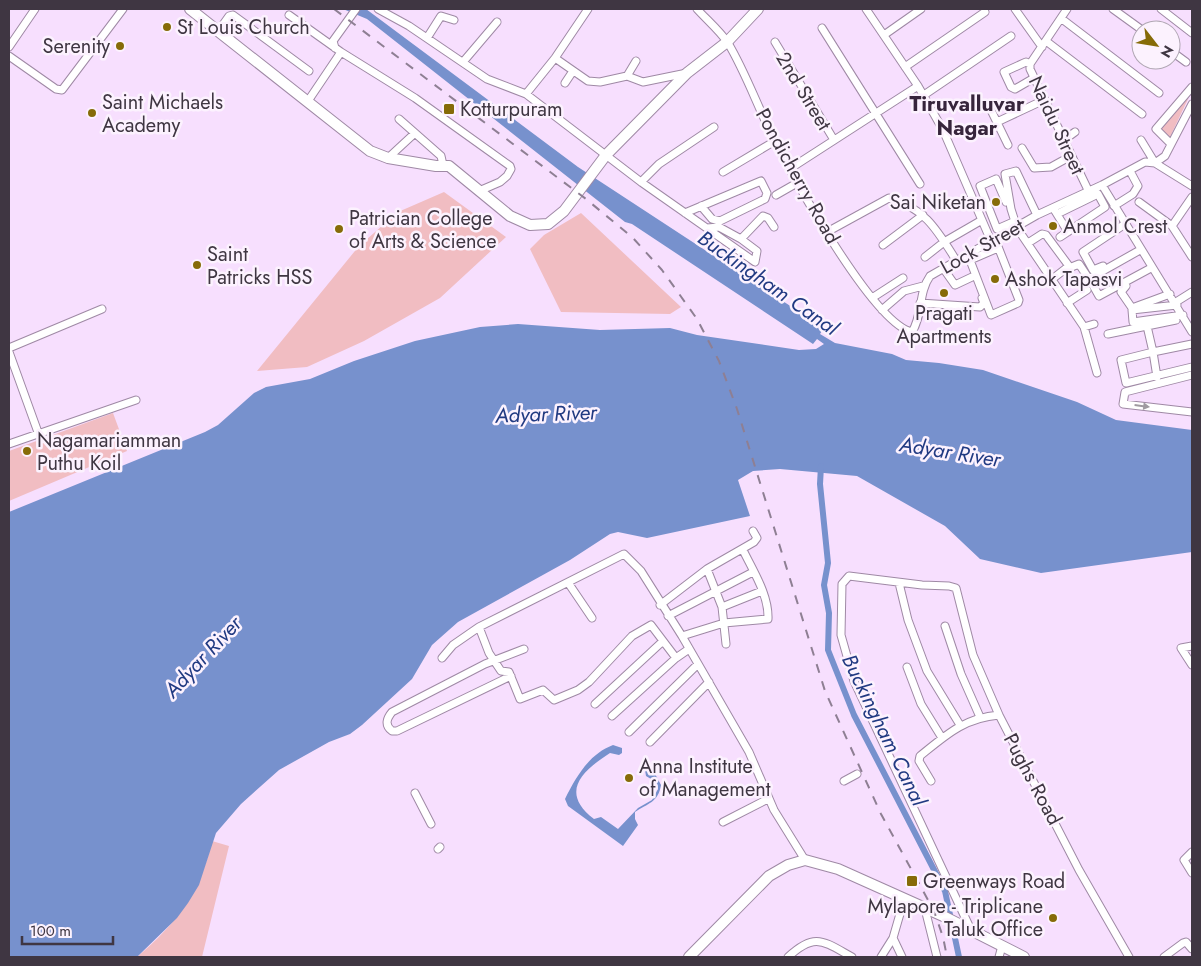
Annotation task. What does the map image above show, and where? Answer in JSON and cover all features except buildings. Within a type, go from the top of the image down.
[{"type":"street","points":[[9,48],[35,9]]},
{"type":"street","points":[[9,56],[56,89],[62,90],[123,9]]},
{"type":"street","points":[[190,9],[219,30],[362,145],[388,158],[451,167],[510,216],[530,225],[548,224],[564,212],[606,155],[687,73],[727,42],[758,9]]},
{"type":"street","points":[[338,50],[333,43],[334,38],[356,9]]},
{"type":"street","points":[[378,9],[427,38],[487,79],[526,94],[641,182],[706,228],[755,262],[755,248],[719,227],[706,228]]},
{"type":"street","points":[[526,94],[555,58],[588,9]]},
{"type":"street","name":"Pondicherry Road","points":[[697,9],[727,42],[775,141],[791,168],[796,184],[827,232],[882,310],[903,330],[912,332]]},
{"type":"street","points":[[866,9],[924,95],[943,130],[982,220],[998,248],[1019,300],[1018,303],[990,315],[967,257]]},
{"type":"street","points":[[884,34],[921,9]]},
{"type":"street","points":[[1014,9],[1044,44],[1142,114]]},
{"type":"street","name":"Naidu Street","points":[[1067,9],[1062,20],[1030,64],[1044,100],[1089,192]]},
{"type":"street","points":[[1113,9],[1131,22]]},
{"type":"street","points":[[1161,9],[1192,33]]},
{"type":"street","points":[[905,67],[985,12]]},
{"type":"street","points":[[219,30],[227,17],[233,15],[309,70]]},
{"type":"street","points":[[290,15],[338,50],[415,98],[510,166],[511,169],[507,176],[479,191]]},
{"type":"street","points":[[427,38],[441,16],[454,20]]},
{"type":"street","points":[[1062,20],[1159,93]]},
{"type":"street","points":[[462,62],[497,22]]},
{"type":"street","points":[[822,28],[874,115],[920,184]]},
{"type":"street","points":[[924,95],[1011,36]]},
{"type":"street","name":"2nd Street","points":[[775,42],[834,140]]},
{"type":"street","points":[[308,101],[338,50]]},
{"type":"street","points":[[555,58],[588,81],[600,82],[627,76],[643,82],[687,73]]},
{"type":"street","points":[[1181,58],[1186,62]]},
{"type":"street","points":[[627,76],[636,62]]},
{"type":"street","points":[[1030,64],[1026,62],[1004,72],[1013,89],[1034,78]]},
{"type":"street","points":[[565,83],[573,71]]},
{"type":"street","points":[[791,168],[918,86]]},
{"type":"street","points":[[1171,144],[1156,128],[1192,87]]},
{"type":"street","points":[[997,122],[1044,100]]},
{"type":"street","points":[[1155,162],[1165,156],[1192,104]]},
{"type":"street","points":[[989,106],[1008,145]]},
{"type":"street","points":[[399,119],[441,156],[443,165]]},
{"type":"street","points":[[641,182],[659,164],[714,127]]},
{"type":"street","points":[[1064,140],[1075,132]]},
{"type":"street","points":[[388,158],[415,133]]},
{"type":"street","points":[[1141,140],[1155,162],[1192,186]]},
{"type":"street","points":[[723,172],[775,141]]},
{"type":"street","points":[[1022,148],[1034,168],[1051,167],[1072,156]]},
{"type":"street","name":"Lock Street","points":[[912,332],[916,325],[923,286],[930,276],[956,260],[967,257],[1015,226],[1037,215],[1055,211],[1145,162],[1155,162]]},
{"type":"street","points":[[1015,226],[1005,174],[1016,171],[1037,215]]},
{"type":"street","points":[[1114,206],[1133,194],[1138,186],[1130,171]]},
{"type":"street","points":[[994,239],[998,229],[979,188],[993,180],[999,181],[1015,226],[1084,327],[1097,373]]},
{"type":"street","points":[[685,213],[701,206],[761,181],[767,193],[765,199],[720,221],[712,219],[701,206]]},
{"type":"street","points":[[776,195],[796,184]]},
{"type":"street","points":[[1102,186],[1152,269],[1176,303],[1192,332]]},
{"type":"street","points":[[1060,237],[1068,232],[1105,208],[1098,194],[1055,211],[1068,232]]},
{"type":"street","points":[[1172,226],[1192,197]]},
{"type":"street","points":[[827,232],[888,198],[912,206],[923,215],[956,260]]},
{"type":"street","points":[[1140,202],[1172,226],[1192,257]]},
{"type":"street","points":[[883,244],[923,215]]},
{"type":"street","points":[[741,239],[764,216],[768,218],[774,227]]},
{"type":"street","points":[[925,257],[944,242],[982,220]]},
{"type":"street","points":[[1125,224],[1083,251],[1092,269],[1095,270],[1139,248]]},
{"type":"street","points":[[998,229],[1015,226]]},
{"type":"street","points":[[1028,243],[1042,234],[1046,235],[1069,268]]},
{"type":"street","points":[[967,257],[998,248]]},
{"type":"street","points":[[1139,248],[1092,277],[1090,280],[1099,296],[1152,269]]},
{"type":"street","points":[[920,303],[983,305],[972,277],[967,257]]},
{"type":"street","points":[[1051,280],[1079,264],[1087,276],[1082,283],[1087,290],[1067,303]]},
{"type":"street","points":[[943,268],[954,285],[972,277]]},
{"type":"street","points":[[1152,269],[1122,289],[1121,292],[1129,306],[1132,308],[1170,294]]},
{"type":"street","points":[[872,298],[903,278]]},
{"type":"street","points":[[882,310],[904,291],[923,286]]},
{"type":"street","points":[[1184,317],[1133,322],[1132,310],[1176,303],[1192,292]]},
{"type":"street","points":[[9,348],[102,310]]},
{"type":"street","points":[[1108,334],[1184,317]]},
{"type":"street","points":[[1084,327],[1094,324]]},
{"type":"street","points":[[1147,326],[1157,377]]},
{"type":"street","points":[[1192,344],[1121,361],[1127,384],[1192,368]]},
{"type":"street","points":[[9,352],[39,436]]},
{"type":"street","points":[[1192,375],[1124,392],[1122,400],[1123,404],[1192,412]]},
{"type":"street","points":[[9,444],[39,436],[136,400]]},
{"type":"street","points":[[660,604],[707,569],[743,550],[756,540],[757,536],[753,531]]},
{"type":"street","points":[[682,636],[724,623],[768,619],[768,608],[743,550]]},
{"type":"street","points":[[442,658],[453,645],[479,627],[569,584],[624,554],[641,571],[660,604],[682,636],[749,752],[768,799],[805,860]]},
{"type":"street","points":[[707,569],[722,607],[726,644]]},
{"type":"street","points":[[668,616],[716,589],[753,572]]},
{"type":"street","points":[[960,725],[927,671],[908,620],[900,583],[854,575],[844,580],[841,591],[841,635],[854,681],[968,930]]},
{"type":"street","name":"Pughs Road","points":[[900,583],[956,588],[973,655],[999,715],[1079,870],[1129,957]]},
{"type":"street","points":[[569,584],[592,618]]},
{"type":"street","points":[[722,607],[762,592]]},
{"type":"street","points":[[479,627],[501,671],[507,671],[511,676],[520,699],[543,690],[554,700],[578,690],[589,682],[632,636],[652,625],[676,658]]},
{"type":"street","points":[[945,626],[961,674],[980,716]]},
{"type":"street","points":[[594,704],[663,641]]},
{"type":"street","points":[[1192,646],[1181,648],[1192,666]]},
{"type":"street","points":[[511,676],[397,731],[389,729],[387,719],[392,712],[485,664],[496,662],[524,649]]},
{"type":"street","points":[[612,716],[676,658],[689,649]]},
{"type":"street","points":[[629,732],[698,664]]},
{"type":"street","points":[[907,667],[921,704],[942,738]]},
{"type":"street","points":[[650,742],[709,682]]},
{"type":"street","points":[[931,781],[919,758],[960,725],[980,716],[999,715]]},
{"type":"street","points":[[844,781],[857,774]]},
{"type":"street","points":[[415,793],[432,824]]},
{"type":"street","points":[[723,822],[768,799]]},
{"type":"street","points":[[1192,852],[1184,860],[1192,873]]},
{"type":"street","points":[[688,957],[769,876],[788,865],[805,860],[838,869],[942,916],[1024,957]]},
{"type":"street","points":[[881,957],[893,938],[904,900]]},
{"type":"street","points":[[925,909],[937,957]]},
{"type":"street","points":[[893,938],[902,957]]},
{"type":"street","points":[[788,957],[808,941],[816,940],[825,942],[848,956]]},
{"type":"street","points":[[1164,957],[1186,942],[1192,949]]},
{"type":"street","points":[[999,957],[1002,946]]},
{"type":"shaded area","points":[[1189,97],[1170,137],[1160,128]]},
{"type":"shaded area","points":[[444,192],[506,237],[440,298],[364,341],[307,367],[257,371],[359,246],[398,212]]},
{"type":"shaded area","points":[[581,213],[681,307],[670,314],[561,312],[530,249],[544,235]]},
{"type":"shaded area","points":[[113,413],[127,451],[9,501],[9,451]]},
{"type":"shaded area","points":[[212,841],[229,846],[202,957],[137,957],[164,932],[185,906],[201,876]]},
{"type":"water","name":"Adyar River","points":[[343,9],[366,9],[578,167],[824,328],[820,334],[835,343],[892,354],[906,360],[983,370],[1077,402],[1116,420],[1192,430],[1192,552],[1041,573],[980,559],[945,526],[857,476],[780,469],[753,471],[738,480],[750,516],[647,538],[618,532],[610,534],[570,560],[458,622],[432,645],[412,679],[362,725],[350,734],[329,742],[279,770],[241,804],[216,833],[199,885],[188,903],[177,918],[137,957],[9,957],[9,512],[205,432],[218,425],[254,393],[266,387],[310,379],[354,361],[415,341],[480,327],[518,324],[600,330],[670,328],[697,335],[799,350],[816,349],[824,344],[817,339],[813,344],[632,224],[625,222],[367,19]]},
{"type":"water","points":[[613,745],[622,748],[622,753],[619,755],[610,753],[591,767],[578,783],[576,791],[578,800],[583,809],[594,819],[601,817],[618,829],[638,808],[652,800],[658,789],[656,782],[646,776],[645,770],[648,766],[653,770],[661,785],[658,796],[635,812],[635,819],[638,825],[623,846],[568,806],[565,799],[590,760],[604,749]]},
{"type":"waterway","name":"Buckingham Canal","points":[[821,466],[820,484],[828,563],[824,585],[829,613],[828,650],[854,715],[945,891],[959,957]]},
{"type":"railway","points":[[334,9],[586,199],[633,238],[662,270],[697,319],[719,361],[737,409],[825,691],[881,814],[934,911],[943,937],[947,957]]},
{"type":"place","name":"St Louis Church","points":[[167,27]]},
{"type":"place","name":"Serenity","points":[[120,46]]},
{"type":"place","name":"Kotturpuram","points":[[449,109]]},
{"type":"place","name":"Saint Michaels Academy","points":[[92,113]]},
{"type":"place","name":"Sai Niketan","points":[[996,202]]},
{"type":"place","name":"Anmol Crest","points":[[1053,226]]},
{"type":"place","name":"Patrician College of Arts & Science","points":[[339,229]]},
{"type":"place","name":"Saint Patricks HSS","points":[[197,265]]},
{"type":"place","name":"Ashok Tapasvi","points":[[995,279]]},
{"type":"place","name":"Pragati Apartments","points":[[944,293]]},
{"type":"place","name":"Nagamariamman Puthu Koil","points":[[27,451]]},
{"type":"place","name":"Anna Institute of Management","points":[[629,778]]},
{"type":"place","name":"Greenways Road","points":[[912,881]]},
{"type":"place","name":"Mylapore - Triplicane Taluk Office","points":[[1053,918]]},
{"type":"district","name":"Tiruvalluvar Nagar","points":[[967,116]]}]
